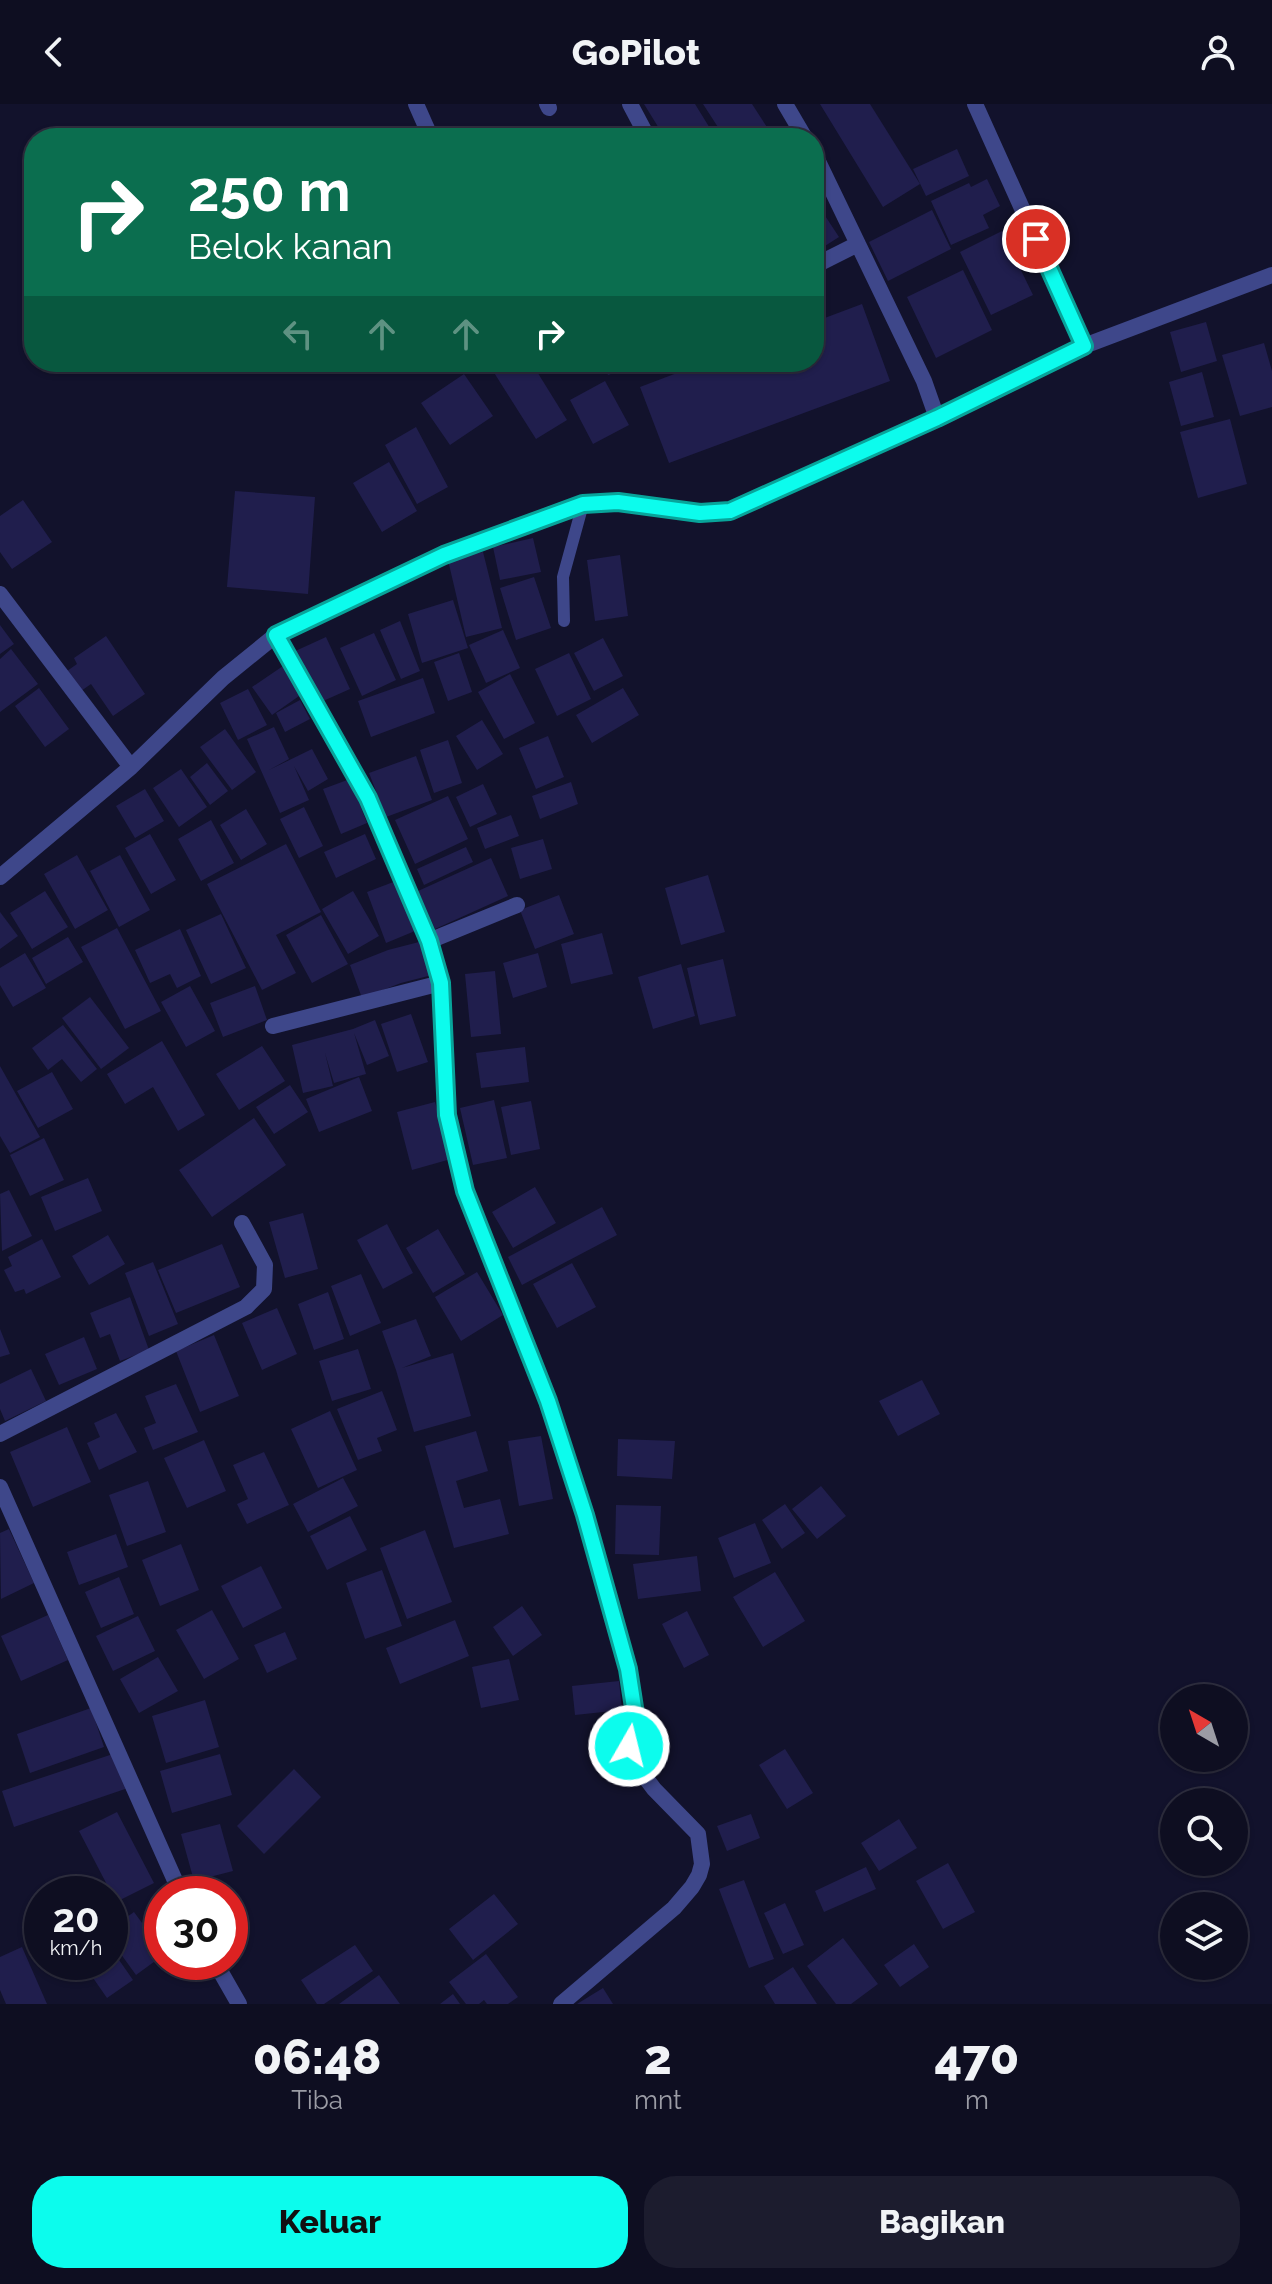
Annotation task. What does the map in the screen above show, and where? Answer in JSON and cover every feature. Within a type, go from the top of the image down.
[{"type":"street","points":[[416,104],[427,128]]},
{"type":"street","points":[[630,104],[643,128]]},
{"type":"street","points":[[785,104],[799,128]]},
{"type":"street","points":[[975,104],[1084,346]]},
{"type":"street","points":[[824,174],[924,381],[937,418]]},
{"type":"street","points":[[824,261],[858,244]]},
{"type":"street","points":[[0,877],[131,767],[223,678],[276,635],[444,555],[583,504],[618,502],[700,513],[730,511],[937,418],[1084,346],[1272,275]]},
{"type":"street","points":[[0,594],[131,767]]},
{"type":"street","points":[[276,635],[368,798],[429,941],[441,983],[447,1115],[465,1191],[548,1401],[585,1515],[628,1669],[635,1714],[629,1737],[633,1761],[654,1789],[698,1834],[702,1864],[692,1887],[674,1908],[561,2004]]},
{"type":"street","points":[[429,941],[517,905]]},
{"type":"street","points":[[273,1026],[441,983]]},
{"type":"street","points":[[0,1434],[246,1307],[264,1289],[265,1265],[242,1223]]},
{"type":"street","points":[[0,1487],[173,1876]]},
{"type":"street","points":[[225,1980],[239,2004]]},
{"type":"lane","points":[[564,621],[563,577],[583,504]]},
{"type":"building","points":[[644,104],[695,104],[710,128],[659,128]]},
{"type":"building","points":[[703,104],[752,104],[768,128],[719,128]]},
{"type":"building","points":[[820,104],[870,104],[920,184],[883,207]]},
{"type":"building","points":[[957,149],[969,176],[926,196],[913,169]]},
{"type":"building","points":[[987,179],[1000,206],[983,215],[989,228],[951,245],[931,201],[969,183],[971,187]]},
{"type":"building","points":[[932,210],[951,249],[888,281],[869,242]]},
{"type":"building","points":[[824,214],[839,237],[824,247]]},
{"type":"building","points":[[1002,231],[1033,295],[991,315],[960,252]]},
{"type":"building","points":[[963,270],[992,330],[936,358],[907,297]]},
{"type":"building","points":[[862,304],[890,381],[669,463],[640,387],[680,372],[824,372],[824,318]]},
{"type":"building","points":[[1206,322],[1217,361],[1181,372],[1170,332]]},
{"type":"building","points":[[1264,343],[1272,371],[1272,407],[1240,416],[1222,355]]},
{"type":"building","points":[[494,372],[537,372],[567,420],[536,439]]},
{"type":"building","points":[[1202,372],[1214,417],[1181,426],[1169,382]]},
{"type":"building","points":[[464,374],[493,416],[450,445],[421,403]]},
{"type":"building","points":[[605,381],[629,425],[593,444],[570,400]]},
{"type":"building","points":[[1230,419],[1247,484],[1198,498],[1180,432]]},
{"type":"building","points":[[416,427],[448,487],[417,504],[385,445]]},
{"type":"building","points":[[389,462],[417,511],[382,532],[353,483]]},
{"type":"building","points":[[235,491],[315,497],[308,594],[227,587]]},
{"type":"building","points":[[23,500],[52,542],[12,569],[0,552],[0,516]]},
{"type":"building","points":[[533,538],[541,572],[500,580],[493,547]]},
{"type":"building","points":[[483,552],[502,628],[466,637],[448,560]]},
{"type":"building","points":[[620,555],[628,616],[595,621],[587,560]]},
{"type":"building","points":[[534,577],[551,628],[516,640],[500,588]]},
{"type":"building","points":[[453,600],[468,648],[422,663],[408,614]]},
{"type":"building","points":[[400,621],[420,671],[401,679],[380,630]]},
{"type":"building","points":[[0,625],[14,644],[0,654]]},
{"type":"building","points":[[503,630],[520,668],[486,683],[469,645]]},
{"type":"building","points":[[374,633],[396,680],[362,696],[340,648]]},
{"type":"building","points":[[106,636],[145,694],[113,716],[91,684],[81,691],[67,671],[77,664],[74,658]]},
{"type":"building","points":[[326,637],[350,689],[314,705],[291,653]]},
{"type":"building","points":[[603,638],[623,676],[594,691],[574,653]]},
{"type":"building","points":[[11,649],[38,684],[0,712],[0,659]]},
{"type":"building","points":[[459,653],[472,692],[448,701],[434,662]]},
{"type":"building","points":[[569,653],[591,699],[557,716],[535,669]]},
{"type":"building","points":[[283,666],[302,694],[272,715],[252,687]]},
{"type":"building","points":[[510,674],[535,723],[504,739],[478,692]]},
{"type":"building","points":[[423,678],[435,713],[371,737],[358,701]]},
{"type":"building","points":[[39,688],[69,729],[45,747],[15,706]]},
{"type":"building","points":[[623,688],[639,715],[592,743],[576,715]]},
{"type":"building","points":[[248,689],[267,725],[238,740],[220,703]]},
{"type":"building","points":[[300,700],[310,719],[285,732],[276,713]]},
{"type":"building","points":[[482,720],[503,754],[477,770],[456,736]]},
{"type":"building","points":[[274,727],[289,759],[269,770],[312,749],[328,779],[308,791],[294,766],[309,800],[280,813],[247,739]]},
{"type":"building","points":[[225,729],[256,772],[232,790],[200,747]]},
{"type":"building","points":[[548,736],[564,777],[536,789],[519,748]]},
{"type":"building","points":[[448,740],[462,783],[434,793],[420,750]]},
{"type":"building","points":[[416,756],[432,800],[386,817],[369,773]]},
{"type":"building","points":[[207,763],[228,791],[210,805],[190,777]]},
{"type":"building","points":[[181,769],[207,807],[179,827],[153,788]]},
{"type":"building","points":[[350,779],[367,823],[341,834],[323,789]]},
{"type":"building","points":[[571,782],[578,804],[540,819],[532,796]]},
{"type":"building","points":[[483,784],[497,814],[470,827],[456,797]]},
{"type":"building","points":[[145,789],[164,821],[135,838],[116,806]]},
{"type":"building","points":[[448,796],[468,839],[415,864],[395,820]]},
{"type":"building","points":[[304,807],[323,846],[299,858],[280,819]]},
{"type":"building","points":[[246,809],[267,844],[241,860],[220,825]]},
{"type":"building","points":[[511,815],[519,836],[485,849],[477,828]]},
{"type":"building","points":[[211,820],[234,863],[201,881],[178,839]]},
{"type":"building","points":[[150,834],[176,880],[151,894],[125,848]]},
{"type":"building","points":[[365,834],[376,859],[336,878],[324,852]]},
{"type":"building","points":[[543,839],[552,869],[520,879],[511,848]]},
{"type":"building","points":[[286,844],[321,912],[276,935],[296,973],[262,990],[207,884]]},
{"type":"building","points":[[466,847],[473,862],[424,885],[417,869]]},
{"type":"building","points":[[77,855],[108,910],[75,929],[44,874]]},
{"type":"building","points":[[120,855],[150,910],[119,927],[90,871]]},
{"type":"building","points":[[491,858],[508,896],[435,929],[418,891]]},
{"type":"building","points":[[708,875],[725,932],[681,945],[665,888]]},
{"type":"building","points":[[396,881],[415,931],[386,943],[367,892]]},
{"type":"building","points":[[45,891],[68,927],[32,949],[10,913]]},
{"type":"building","points":[[353,891],[379,936],[348,954],[322,909]]},
{"type":"building","points":[[559,895],[574,934],[535,949],[520,910]]},
{"type":"building","points":[[0,912],[18,936],[0,949]]},
{"type":"building","points":[[221,914],[246,968],[211,984],[186,930]]},
{"type":"building","points":[[321,915],[348,964],[312,983],[286,935]]},
{"type":"building","points":[[117,928],[161,1011],[125,1029],[81,947]]},
{"type":"building","points":[[180,929],[201,976],[177,988],[170,974],[150,983],[135,950]]},
{"type":"building","points":[[602,933],[613,974],[571,984],[561,944]]},
{"type":"building","points":[[68,937],[83,962],[46,984],[32,958]]},
{"type":"building","points":[[419,942],[432,975],[362,998],[350,965]]},
{"type":"building","points":[[25,953],[46,988],[13,1007],[0,985],[0,968]]},
{"type":"building","points":[[538,953],[547,987],[513,998],[503,963]]},
{"type":"building","points":[[723,959],[736,1016],[700,1025],[687,968]]},
{"type":"building","points":[[681,964],[695,1016],[653,1029],[638,977]]},
{"type":"building","points":[[495,971],[501,1034],[471,1037],[465,974]]},
{"type":"building","points":[[190,986],[215,1031],[186,1047],[161,1002]]},
{"type":"building","points":[[255,986],[267,1020],[223,1037],[210,1003]]},
{"type":"building","points":[[90,997],[129,1048],[101,1069],[62,1018]]},
{"type":"building","points":[[411,1014],[428,1062],[397,1072],[381,1024]]},
{"type":"building","points":[[375,1020],[389,1056],[367,1065],[354,1033],[366,1074],[334,1083],[325,1053],[333,1086],[303,1093],[292,1045]]},
{"type":"building","points":[[63,1025],[97,1069],[81,1082],[62,1059],[48,1070],[32,1048]]},
{"type":"building","points":[[162,1041],[205,1115],[178,1131],[153,1087],[125,1104],[107,1074]]},
{"type":"building","points":[[262,1046],[285,1081],[239,1110],[216,1074]]},
{"type":"building","points":[[525,1047],[529,1082],[481,1088],[476,1053]]},
{"type":"building","points":[[0,1066],[40,1137],[10,1153],[0,1136]]},
{"type":"building","points":[[52,1072],[73,1109],[38,1128],[17,1091]]},
{"type":"building","points":[[359,1077],[372,1111],[319,1132],[306,1099]]},
{"type":"building","points":[[290,1085],[308,1112],[274,1134],[256,1107]]},
{"type":"building","points":[[494,1100],[507,1158],[473,1165],[460,1108]]},
{"type":"building","points":[[531,1101],[540,1149],[511,1155],[501,1107]]},
{"type":"building","points":[[435,1102],[451,1159],[412,1170],[397,1112]]},
{"type":"building","points":[[254,1118],[286,1165],[212,1217],[179,1170]]},
{"type":"building","points":[[44,1138],[64,1180],[30,1196],[10,1155]]},
{"type":"building","points":[[88,1178],[102,1211],[55,1231],[41,1197]]},
{"type":"building","points":[[535,1187],[556,1223],[513,1248],[492,1212]]},
{"type":"building","points":[[9,1190],[32,1236],[2,1251],[0,1194]]},
{"type":"building","points":[[602,1207],[617,1235],[522,1285],[508,1257]]},
{"type":"building","points":[[303,1213],[318,1269],[285,1278],[269,1222]]},
{"type":"building","points":[[387,1224],[413,1273],[383,1289],[357,1240]]},
{"type":"building","points":[[438,1229],[465,1274],[433,1293],[406,1248]]},
{"type":"building","points":[[108,1235],[125,1264],[89,1285],[72,1256]]},
{"type":"building","points":[[42,1239],[61,1277],[26,1294],[24,1289],[15,1292],[4,1270],[12,1266],[8,1257]]},
{"type":"building","points":[[222,1244],[240,1287],[176,1313],[158,1270]]},
{"type":"building","points":[[153,1262],[178,1324],[149,1336],[125,1273]]},
{"type":"building","points":[[572,1263],[596,1307],[557,1328],[533,1284]]},
{"type":"building","points":[[477,1272],[503,1315],[461,1341],[435,1297]]},
{"type":"building","points":[[361,1274],[381,1323],[350,1336],[331,1286]]},
{"type":"building","points":[[328,1292],[344,1339],[314,1350],[298,1304]]},
{"type":"building","points":[[130,1297],[149,1350],[120,1361],[110,1334],[100,1338],[90,1313]]},
{"type":"building","points":[[277,1308],[297,1354],[262,1370],[242,1323]]},
{"type":"building","points":[[416,1319],[431,1356],[402,1368],[453,1353],[471,1416],[414,1432],[382,1331]]},
{"type":"building","points":[[0,1329],[10,1354],[0,1357]]},
{"type":"building","points":[[214,1335],[239,1396],[200,1412],[176,1351]]},
{"type":"building","points":[[84,1337],[97,1369],[59,1385],[45,1354]]},
{"type":"building","points":[[358,1349],[371,1389],[332,1401],[319,1361]]},
{"type":"building","points":[[31,1369],[46,1401],[5,1421],[0,1409],[0,1384]]},
{"type":"building","points":[[922,1380],[940,1414],[898,1436],[879,1401]]},
{"type":"building","points":[[176,1384],[198,1432],[153,1450],[144,1428],[156,1423],[145,1396]]},
{"type":"building","points":[[382,1391],[397,1430],[377,1438],[382,1451],[358,1460],[337,1409]]},
{"type":"building","points":[[330,1411],[357,1470],[318,1488],[291,1429]]},
{"type":"building","points":[[116,1413],[137,1452],[99,1470],[87,1443],[100,1437],[94,1423]]},
{"type":"building","points":[[67,1427],[91,1482],[33,1507],[10,1452]]},
{"type":"building","points":[[476,1431],[488,1471],[456,1481],[464,1508],[500,1499],[509,1534],[454,1548],[425,1446]]},
{"type":"building","points":[[541,1436],[553,1499],[519,1506],[508,1441]]},
{"type":"building","points":[[618,1439],[675,1441],[672,1479],[617,1476]]},
{"type":"building","points":[[204,1440],[226,1491],[187,1508],[164,1458]]},
{"type":"building","points":[[264,1452],[289,1505],[247,1524],[237,1504],[248,1499],[233,1465]]},
{"type":"building","points":[[343,1478],[358,1506],[308,1532],[293,1504]]},
{"type":"building","points":[[148,1481],[166,1532],[127,1546],[109,1495]]},
{"type":"building","points":[[821,1486],[846,1516],[817,1539],[792,1509]]},
{"type":"building","points":[[785,1504],[805,1533],[782,1549],[762,1520]]},
{"type":"building","points":[[616,1505],[661,1506],[659,1555],[615,1554]]},
{"type":"building","points":[[350,1516],[367,1550],[327,1570],[310,1536]]},
{"type":"building","points":[[755,1523],[771,1563],[734,1578],[718,1538]]},
{"type":"building","points":[[9,1529],[34,1583],[1,1599],[0,1533]]},
{"type":"building","points":[[425,1530],[452,1602],[407,1619],[380,1548]]},
{"type":"building","points":[[116,1534],[128,1567],[79,1585],[67,1552]]},
{"type":"building","points":[[181,1544],[199,1590],[160,1606],[142,1560]]},
{"type":"building","points":[[697,1556],[701,1591],[638,1599],[633,1564]]},
{"type":"building","points":[[261,1566],[282,1608],[243,1628],[221,1586]]},
{"type":"building","points":[[382,1570],[402,1626],[365,1639],[346,1583]]},
{"type":"building","points":[[775,1572],[805,1621],[763,1647],[733,1597]]},
{"type":"building","points":[[119,1577],[134,1614],[101,1628],[85,1592]]},
{"type":"building","points":[[522,1606],[542,1635],[513,1656],[493,1627]]},
{"type":"building","points":[[212,1610],[239,1659],[204,1679],[176,1630]]},
{"type":"building","points":[[687,1611],[709,1655],[684,1668],[662,1624]]},
{"type":"building","points":[[48,1615],[68,1660],[21,1681],[1,1636]]},
{"type":"building","points":[[138,1616],[155,1651],[113,1671],[96,1636]]},
{"type":"building","points":[[455,1620],[469,1656],[400,1684],[386,1648]]},
{"type":"building","points":[[285,1632],[297,1659],[267,1673],[254,1645]]},
{"type":"building","points":[[158,1657],[178,1691],[139,1713],[120,1679]]},
{"type":"building","points":[[509,1659],[519,1700],[481,1708],[472,1667]]},
{"type":"building","points":[[619,1681],[622,1710],[575,1715],[572,1686]]},
{"type":"building","points":[[205,1700],[219,1747],[166,1763],[152,1716]]},
{"type":"building","points":[[91,1708],[104,1747],[30,1773],[17,1734]]},
{"type":"building","points":[[785,1749],[813,1793],[787,1809],[759,1765]]},
{"type":"building","points":[[116,1753],[128,1788],[14,1827],[2,1791]]},
{"type":"building","points":[[220,1754],[232,1795],[172,1813],[160,1771]]},
{"type":"building","points":[[294,1769],[321,1797],[264,1854],[237,1826]]},
{"type":"building","points":[[117,1812],[150,1876],[144,1876],[144,1888],[128,1896],[128,1876],[102,1876],[79,1831]]},
{"type":"building","points":[[751,1814],[760,1838],[727,1851],[717,1826]]},
{"type":"building","points":[[899,1819],[917,1848],[879,1871],[861,1843]]},
{"type":"building","points":[[220,1824],[233,1871],[214,1876],[193,1876],[181,1834]]},
{"type":"building","points":[[948,1863],[975,1912],[943,1929],[916,1881]]},
{"type":"building","points":[[866,1867],[876,1889],[824,1912],[815,1891]]},
{"type":"building","points":[[744,1880],[774,1959],[749,1968],[719,1889]]},
{"type":"building","points":[[494,1894],[518,1924],[473,1960],[449,1929]]},
{"type":"building","points":[[785,1903],[804,1945],[783,1954],[764,1913]]},
{"type":"building","points":[[134,1912],[144,1926],[144,1969],[136,1975],[128,1964],[128,1916]]},
{"type":"building","points":[[843,1938],[878,1984],[851,2004],[836,2004],[807,1966]]},
{"type":"building","points":[[914,1944],[929,1967],[900,1987],[884,1965]]},
{"type":"building","points":[[355,1945],[373,1971],[324,2004],[317,2004],[301,1980]]},
{"type":"building","points":[[22,1947],[24,1980],[36,1980],[47,2004],[6,2004],[0,1990],[0,1957]]},
{"type":"building","points":[[486,1954],[518,1997],[508,2004],[487,2004],[484,2000],[479,2004],[466,2004],[449,1982]]},
{"type":"building","points":[[793,1967],[817,2004],[775,2004],[764,1986]]},
{"type":"building","points":[[128,1973],[133,1980],[107,1998],[94,1980],[128,1980]]},
{"type":"building","points":[[379,1975],[400,2004],[339,2004]]},
{"type":"building","points":[[603,1988],[613,2004],[577,2004]]},
{"type":"building","points":[[453,1994],[460,2004],[440,2004]]},
{"type":"route","points":[[629,1746],[635,1714],[628,1669],[585,1515],[548,1401],[465,1191],[447,1115],[441,983],[429,941],[368,798],[276,635],[444,555],[583,504],[618,502],[700,513],[730,511],[937,418],[1084,346],[1036,239]]}]
